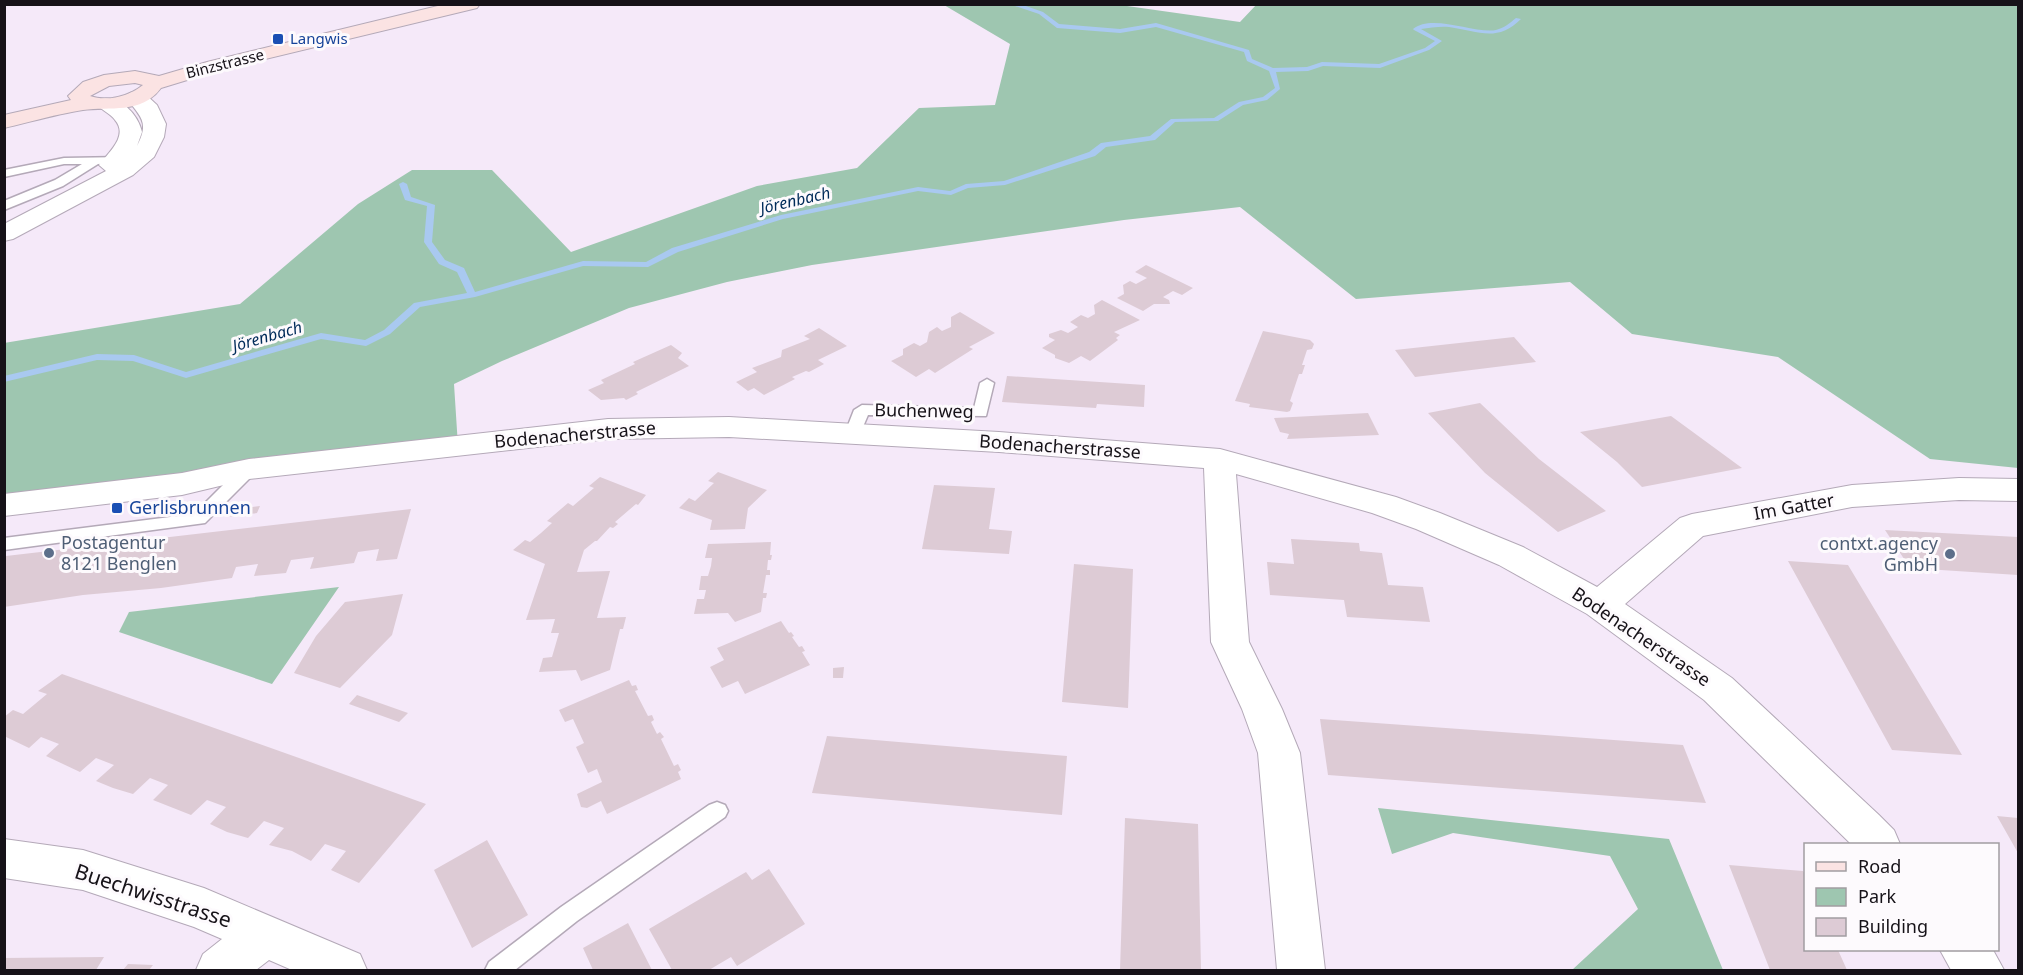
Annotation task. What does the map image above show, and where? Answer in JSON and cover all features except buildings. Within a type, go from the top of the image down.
[{"type":"main road","name":"Binzstrasse","points":[[145,86],[446,4]]},
{"type":"main road","name":"Binzstrasse","points":[[145,86],[214,66],[471,4]]},
{"type":"main road","points":[[4,122],[83,97],[111,80],[145,86]]},
{"type":"main road","points":[[4,111],[83,97],[108,104],[145,86]]},
{"type":"street","points":[[4,234],[150,145],[155,124],[149,110],[145,86]]},
{"type":"street","points":[[108,104],[126,116],[132,128],[129,141],[113,166]]},
{"type":"street","name":"Bodenacherstrasse","points":[[4,505],[182,484],[249,469],[608,429],[729,427],[853,433],[1220,459],[1384,505],[1428,521],[1511,556],[1600,605],[1718,689],[1877,843]]},
{"type":"street","points":[[1220,459],[1220,498],[1230,642],[1262,709],[1279,753],[1300,970]]},
{"type":"street","name":"Im Gatter","points":[[1600,605],[1692,526],[1852,496],[1959,489],[2019,490]]},
{"type":"street","name":"Buechwisstrasse","points":[[4,858],[82,870],[204,909],[343,970]]},
{"type":"street","name":"Buechwisstrasse","points":[[220,970],[264,935]]},
{"type":"street","points":[[1965,951],[1980,970]]},
{"type":"lane","points":[[4,174],[64,161],[113,166]]},
{"type":"lane","points":[[4,206],[59,183],[113,166]]},
{"type":"lane","name":"Buchenweg","points":[[853,433],[862,410],[981,413],[987,383]]},
{"type":"lane","points":[[4,544],[199,519],[249,469]]},
{"type":"lane","points":[[497,970],[569,914],[717,811]]},
{"type":"green space","points":[[1257,4],[2018,5],[2018,468],[1930,459],[1778,357],[1632,334],[1570,282],[1356,299],[1240,207],[1124,220],[812,265],[727,282],[629,308],[502,361],[454,384],[458,446],[5,505],[4,343],[240,304],[358,204],[412,170],[492,170],[571,252],[757,186],[857,168],[919,108],[995,105],[1010,44],[944,5],[1120,5],[1240,22]]},
{"type":"green space","points":[[339,587],[272,684],[119,632],[129,612]]},
{"type":"green space","points":[[1378,808],[1669,839],[1723,970],[1572,970],[1638,909],[1610,856],[1453,833],[1392,854]]},
{"type":"waterway","points":[[1012,4],[1041,13],[1057,26],[1120,31],[1156,25],[1247,51],[1249,60],[1272,70]]},
{"type":"waterway","name":"Jörenbach","points":[[1272,70],[1308,69],[1322,64],[1380,66],[1427,49],[1439,41],[1416,29],[1419,27],[1448,25],[1494,32],[1502,30],[1518,19]]},
{"type":"waterway","name":"Jörenbach","points":[[472,295],[583,263],[648,265],[675,250],[781,217],[918,189],[951,193],[966,186],[1005,183],[1092,154],[1104,145],[1152,138],[1173,120],[1216,120],[1241,103],[1265,99],[1278,88],[1272,70]]},
{"type":"waterway","points":[[403,184],[408,198],[431,205],[428,242],[442,262],[461,270],[472,295]]},
{"type":"waterway","name":"Jörenbach","points":[[4,379],[97,357],[134,358],[186,375],[321,336],[366,343],[387,332],[417,305],[472,295]]},
{"type":"place","name":"Langwis","points":[[278,39]]},
{"type":"place","name":"Gerlisbrunnen","points":[[117,508]]},
{"type":"place","name":"Postagentur 8121 Benglen","points":[[49,553]]},
{"type":"place","name":"contxt.agency GmbH","points":[[1950,554]]}]
